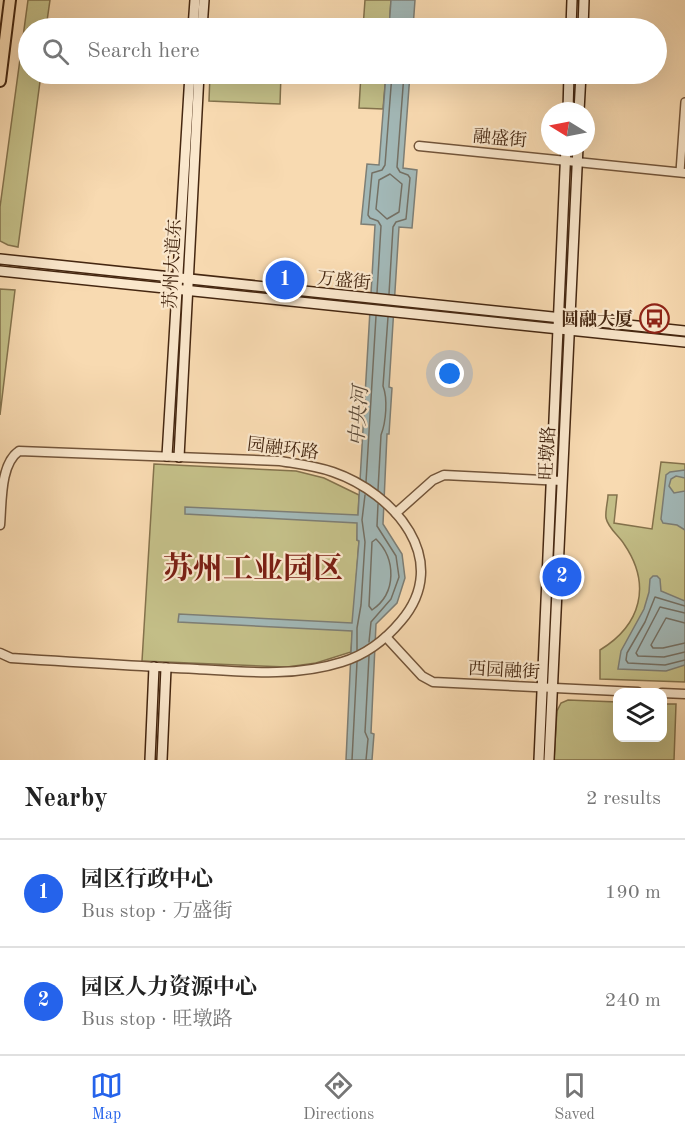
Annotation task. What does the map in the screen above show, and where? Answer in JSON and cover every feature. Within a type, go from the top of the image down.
[{"type":"main road","points":[[0,81],[10,0]]},
{"type":"main road","points":[[194,18],[195,0]]},
{"type":"main road","points":[[203,18],[204,0]]},
{"type":"main road","points":[[571,18],[572,0]]},
{"type":"main road","points":[[583,18],[584,0]]},
{"type":"main road","name":"苏州大道东","points":[[183,279],[190,84]]},
{"type":"main road","name":"苏州大道东","points":[[167,456],[198,84]]},
{"type":"main road","points":[[568,102],[569,84]]},
{"type":"main road","points":[[579,102],[580,84]]},
{"type":"main road","name":"旺墩路","points":[[549,760],[553,689],[559,318],[566,156]]},
{"type":"main road","name":"旺墩路","points":[[539,760],[557,481],[571,319],[577,156]]},
{"type":"main road","name":"万盛街","points":[[0,259],[183,279],[369,304],[396,312],[685,342]]},
{"type":"main road","name":"万盛街","points":[[0,271],[182,290],[369,304],[397,302],[685,331]]},
{"type":"main road","name":"苏州大道东","points":[[179,457],[182,290]]},
{"type":"main road","points":[[150,760],[154,667]]},
{"type":"main road","points":[[162,760],[166,668]]},
{"type":"street","points":[[683,172],[685,102]]},
{"type":"street","name":"融盛街","points":[[419,146],[683,172]]},
{"type":"street","name":"园融环路","points":[[0,525],[5,467],[11,456],[19,451],[241,459],[298,464],[334,472],[355,482],[394,511],[412,535],[422,567],[421,582],[412,607],[382,640],[346,661],[308,670],[276,672],[166,668],[11,658],[0,653]]},
{"type":"street","points":[[394,511],[433,480],[444,475],[557,481]]},
{"type":"street","name":"西园融街","points":[[382,640],[422,676],[432,682],[613,692]]},
{"type":"street","points":[[667,693],[685,694]]},
{"type":"shaded area","points":[[28,0],[50,0],[47,18],[26,18]]},
{"type":"shaded area","points":[[365,0],[391,0],[390,18],[364,18]]},
{"type":"shaded area","points":[[18,74],[18,84],[40,84],[18,247],[0,241],[0,207]]},
{"type":"shaded area","points":[[210,84],[281,84],[280,104],[209,101]]},
{"type":"shaded area","points":[[360,84],[385,84],[383,109],[359,108]]},
{"type":"shaded area","points":[[0,289],[15,290],[0,415]]},
{"type":"shaded area","points":[[661,462],[685,464],[685,682],[600,679],[600,650],[625,629],[638,603],[640,589],[633,559],[607,522],[608,495],[617,495],[614,523],[652,529]]},
{"type":"shaded area","points":[[154,464],[296,471],[324,478],[359,495],[357,540],[359,541],[351,652],[316,663],[287,667],[142,661]]},
{"type":"shaded area","points":[[568,700],[613,702],[613,742],[667,742],[667,704],[676,704],[674,760],[554,760],[557,711],[561,703]]},
{"type":"water","points":[[391,0],[415,0],[414,18],[390,18]]},
{"type":"water","points":[[385,84],[409,84],[403,168],[417,170],[412,228],[399,227],[383,524],[402,554],[405,578],[397,603],[376,624],[372,760],[346,760],[352,631],[178,622],[179,614],[352,623],[359,541],[357,540],[357,523],[185,514],[185,507],[358,515],[375,225],[361,224],[367,164],[379,165]]},
{"type":"water","points":[[685,470],[685,478],[676,476],[671,479],[669,486],[674,493],[685,491],[685,530],[677,525],[663,523],[661,519],[666,475],[670,472]]},
{"type":"water","points":[[653,576],[660,579],[661,591],[685,601],[685,665],[666,671],[618,669],[621,651],[644,609],[650,579]]},
{"type":"place","name":"园区行政中心","points":[[285,280]]},
{"type":"place","name":"圆融大厦","points":[[654,319]]},
{"type":"place","name":"园区人力资源中心","points":[[562,577]]},
{"type":"district","name":"苏州工业园区","points":[[253,568]]},
{"type":"water label","name":"中央河","points":[[358,416]]}]
